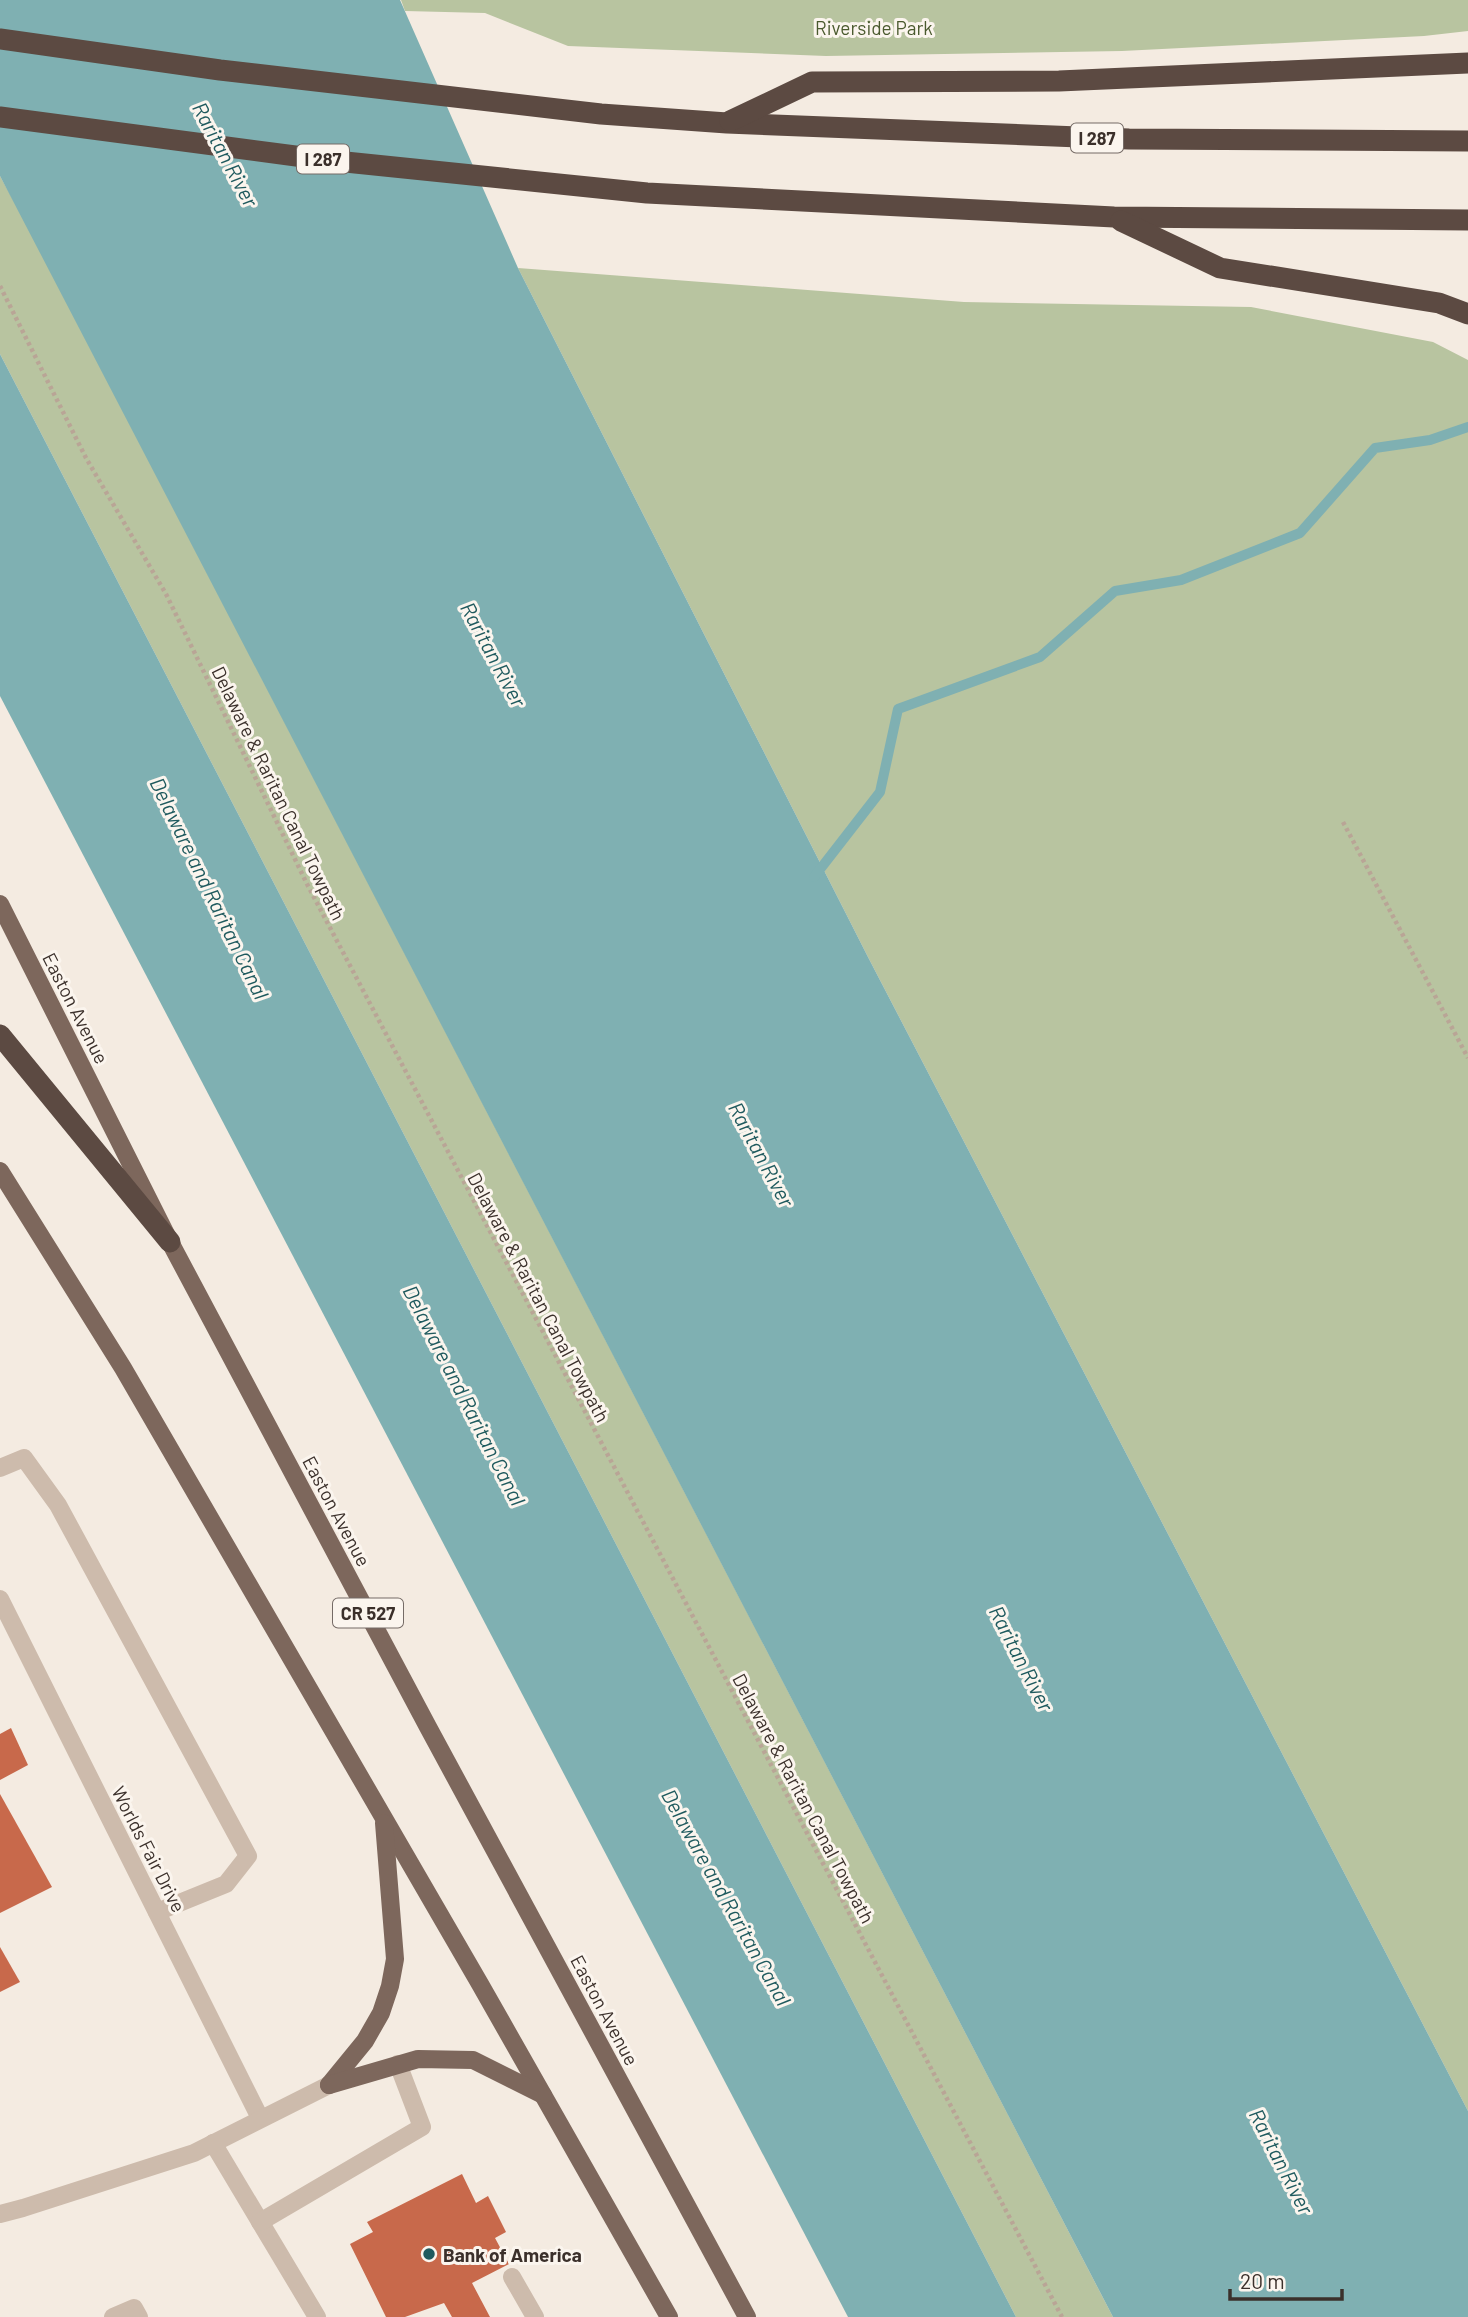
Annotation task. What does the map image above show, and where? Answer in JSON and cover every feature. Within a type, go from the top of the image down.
[{"type":"highway","name":"I 287","points":[[0,39],[220,70],[601,114],[727,123],[1129,139],[1413,143],[1468,141]]},
{"type":"highway","points":[[727,123],[812,82],[1059,80],[1468,63]]},
{"type":"highway","name":"I 287","points":[[0,117],[326,160],[648,193],[1114,218],[1468,220]]},
{"type":"highway","points":[[1114,218],[1220,268],[1439,303],[1468,314]]},
{"type":"highway","points":[[0,1035],[170,1242]]},
{"type":"main road","name":"Easton Avenue","points":[[0,904],[170,1242],[747,2317]]},
{"type":"main road","points":[[0,1171],[123,1367],[669,2317]]},
{"type":"main road","points":[[329,2085],[365,2041],[381,2012],[390,1986],[394,1959],[383,1816]]},
{"type":"main road","points":[[329,2085],[418,2059],[473,2060],[543,2095]]},
{"type":"street","points":[[0,1468],[24,1458],[58,1506],[248,1856],[226,1884],[157,1912]]},
{"type":"street","name":"Worlds Fair Drive","points":[[0,1599],[260,2118]]},
{"type":"street","points":[[260,2222],[422,2127],[398,2064]]},
{"type":"street","points":[[0,2214],[194,2153],[329,2085]]},
{"type":"street","points":[[214,2143],[317,2317]]},
{"type":"street","points":[[512,2277],[535,2317]]},
{"type":"street","points":[[113,2317],[134,2308],[139,2317]]},
{"type":"path","name":"Delaware & Raritan Canal Towpath","points":[[0,286],[86,458],[166,593],[326,921],[1062,2317]]},
{"type":"path","points":[[1343,822],[1468,1058]]},
{"type":"green space","name":"Riverside Park","points":[[401,0],[1468,0],[1468,31],[1424,36],[1122,51],[826,56],[568,46],[485,13],[405,11]]},
{"type":"green space","points":[[0,176],[1113,2317],[1016,2317],[0,354]]},
{"type":"green space","points":[[518,268],[964,302],[1251,307],[1433,342],[1468,360],[1468,2111],[869,959]]},
{"type":"water","name":"Raritan River","points":[[0,0],[400,0],[518,268],[869,959],[1468,2111],[1468,2317],[1113,2317],[0,176]]},
{"type":"water","name":"Delaware and Raritan Canal","points":[[0,354],[1016,2317],[848,2317],[0,696]]},
{"type":"building","points":[[11,1728],[28,1765],[0,1780],[0,1734]]},
{"type":"building","points":[[0,1794],[52,1887],[0,1913]]},
{"type":"building","points":[[0,1947],[20,1982],[0,1992]]},
{"type":"building","name":"Bank of America","points":[[462,2174],[476,2203],[488,2196],[506,2232],[495,2238],[509,2264],[472,2283],[490,2317],[452,2317],[444,2303],[405,2317],[386,2317],[350,2244],[373,2232],[367,2222]]},
{"type":"waterway","points":[[814,877],[880,792],[898,709],[1040,657],[1115,591],[1181,580],[1300,533],[1375,448],[1430,440],[1468,427]]},
{"type":"place","name":"Bank of America","points":[[429,2254]]}]
